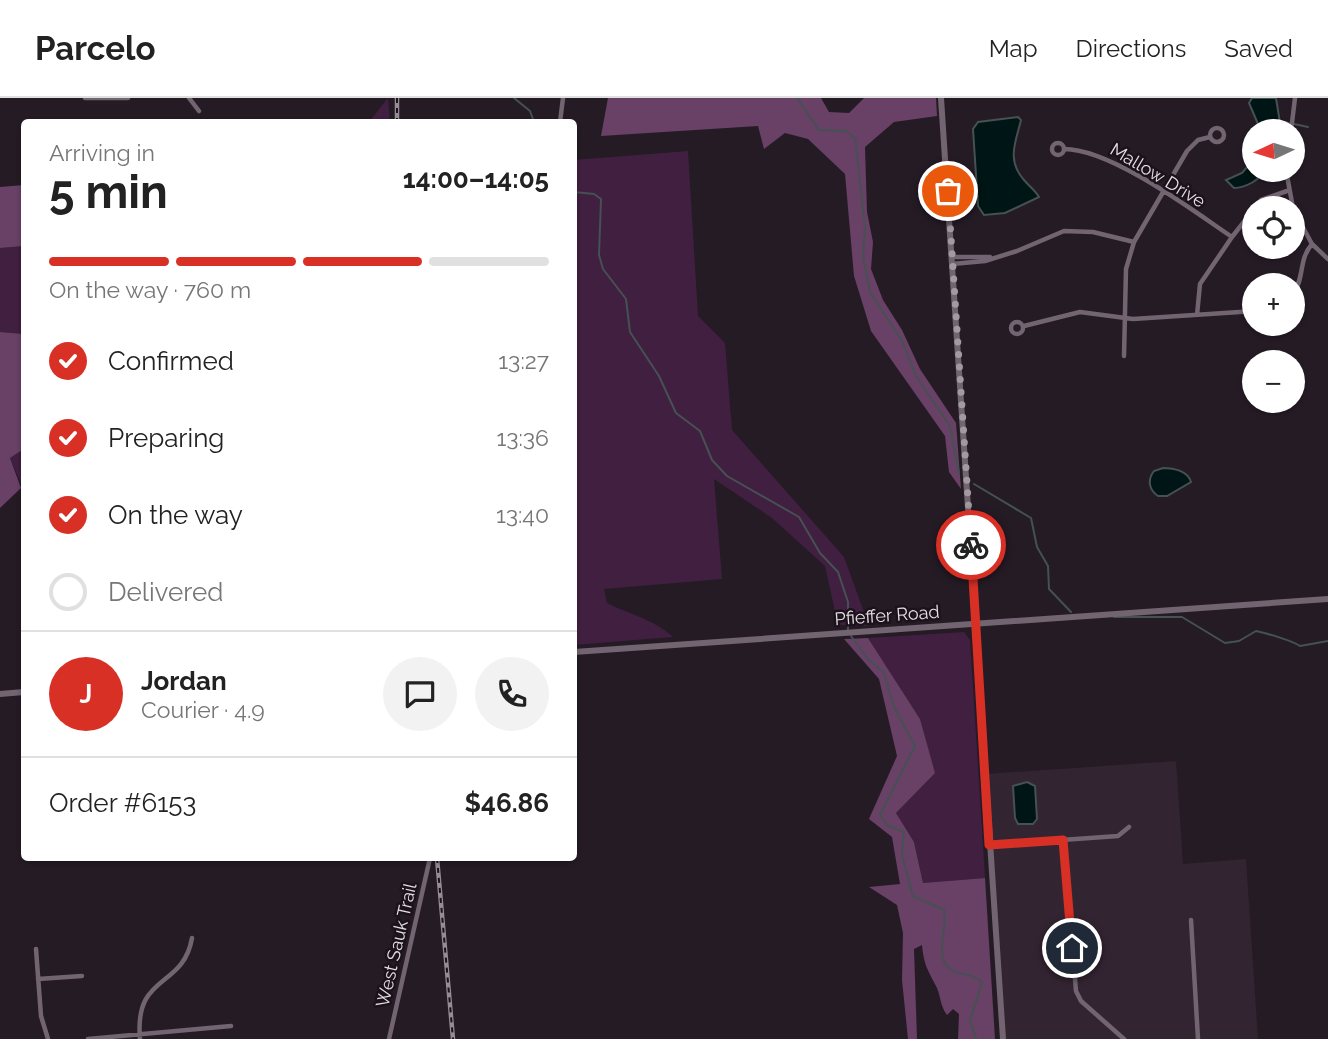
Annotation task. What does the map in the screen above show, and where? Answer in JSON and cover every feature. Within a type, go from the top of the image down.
[{"type":"main road","points":[[942,98],[1003,1039]]},
{"type":"main road","name":"Pfieffer Road","points":[[577,652],[1328,599]]},
{"type":"main road","points":[[0,694],[21,692]]},
{"type":"street","points":[[85,98],[128,98]]},
{"type":"street","points":[[190,98],[199,111]]},
{"type":"street","points":[[560,119],[563,98]]},
{"type":"street","points":[[1294,119],[1295,98]]},
{"type":"street","points":[[1124,356],[1126,269],[1134,242],[1190,146],[1210,136]]},
{"type":"street","name":"Mallow Drive","points":[[1064,149],[1096,154],[1162,191],[1232,237]]},
{"type":"street","points":[[1287,182],[1289,196]]},
{"type":"street","points":[[1197,315],[1200,284],[1232,237],[1261,200],[1287,191]]},
{"type":"street","points":[[952,261],[985,261],[1064,231],[1093,232],[1134,242]]},
{"type":"street","points":[[1305,231],[1312,244],[1328,259]]},
{"type":"street","points":[[1300,273],[1302,258],[1312,244]]},
{"type":"street","points":[[1024,327],[1080,312],[1124,319],[1242,312]]},
{"type":"street","points":[[989,845],[1118,836],[1129,827]]},
{"type":"street","points":[[1063,840],[1076,991],[1081,1002],[1124,1039]]},
{"type":"street","name":"West Sauk Trail","points":[[389,1039],[429,861]]},
{"type":"street","points":[[1191,920],[1198,1039]]},
{"type":"street","points":[[140,1036],[138,1020],[147,993],[184,964],[192,938]]},
{"type":"street","points":[[36,949],[41,1016],[48,1039]]},
{"type":"street","points":[[38,979],[82,976]]},
{"type":"street","points":[[88,1039],[230,1026]]},
{"type":"shaded area","points":[[388,98],[390,119],[371,119]]},
{"type":"shaded area","points":[[608,98],[821,98],[829,112],[849,113],[864,98],[936,98],[937,116],[894,122],[865,147],[867,212],[873,242],[871,269],[883,300],[902,330],[920,369],[956,423],[961,489],[949,472],[945,436],[871,331],[854,276],[845,174],[808,139],[785,133],[764,149],[758,126],[601,136]]},
{"type":"shaded area","points":[[1252,98],[1276,98],[1279,119],[1256,119],[1249,103]]},
{"type":"shaded area","points":[[1018,117],[1021,120],[1014,150],[1015,165],[1018,173],[1039,197],[1005,213],[984,215],[978,206],[973,129],[978,122]]},
{"type":"shaded area","points":[[688,151],[698,316],[725,343],[732,430],[844,557],[869,626],[838,625],[825,566],[772,518],[714,479],[722,579],[604,589],[607,603],[650,621],[673,637],[577,645],[577,160]]},
{"type":"shaded area","points":[[1242,173],[1242,182],[1253,182],[1234,188],[1226,180]]},
{"type":"shaded area","points":[[21,185],[21,246],[0,248],[0,187]]},
{"type":"shaded area","points":[[21,246],[21,334],[0,332],[0,248]]},
{"type":"shaded area","points":[[0,332],[21,334],[21,451],[10,458],[21,488],[0,508]]},
{"type":"shaded area","points":[[21,451],[21,484],[10,458]]},
{"type":"shaded area","points":[[1163,468],[1184,473],[1191,482],[1167,496],[1158,496],[1151,488],[1150,478],[1154,471]]},
{"type":"shaded area","points":[[964,632],[970,640],[985,878],[923,883],[914,842],[896,813],[934,773],[920,719],[868,638]]},
{"type":"shaded area","points":[[868,638],[920,719],[935,773],[896,813],[914,842],[923,883],[985,878],[995,1039],[958,1039],[959,1014],[953,1009],[947,1015],[925,963],[922,945],[914,949],[917,1039],[908,1039],[902,980],[903,933],[897,905],[869,887],[900,884],[892,837],[869,819],[897,756],[879,679],[844,639]]},
{"type":"shaded area","points":[[1176,761],[1183,864],[1246,859],[1258,1039],[1004,1039],[986,774]]},
{"type":"shaded area","points":[[1027,782],[1035,786],[1037,819],[1033,824],[1018,824],[1015,818],[1013,786]]},
{"type":"waterway","points":[[514,98],[530,111],[533,119]]},
{"type":"waterway","points":[[797,98],[819,130],[846,131],[855,138],[865,228],[863,255],[870,292],[902,341],[916,376],[950,426],[959,473]]},
{"type":"waterway","points":[[577,192],[594,194],[601,199],[599,255],[603,269],[626,299],[630,332],[659,376],[676,413],[700,431],[712,460],[727,476],[799,517],[820,553],[838,572],[848,602],[848,630]]},
{"type":"waterway","points":[[974,484],[1031,518],[1037,547],[1048,566],[1049,589],[1071,612]]},
{"type":"waterway","points":[[1114,617],[1182,617],[1225,643],[1239,641],[1256,631],[1300,646],[1328,641]]},
{"type":"waterway","points":[[851,636],[868,659],[884,673],[894,707],[915,746],[880,815],[887,825],[904,832],[902,855],[913,896],[944,910],[942,950],[946,965],[951,970],[976,978],[982,983],[970,1020],[976,1039]]},
{"type":"railway","points":[[397,98],[397,119]]},
{"type":"railway","points":[[437,861],[453,1039]]},
{"type":"way so far","points":[[948,191],[971,545]]},
{"type":"route","points":[[971,545],[989,845],[1063,840],[1072,948]]}]
